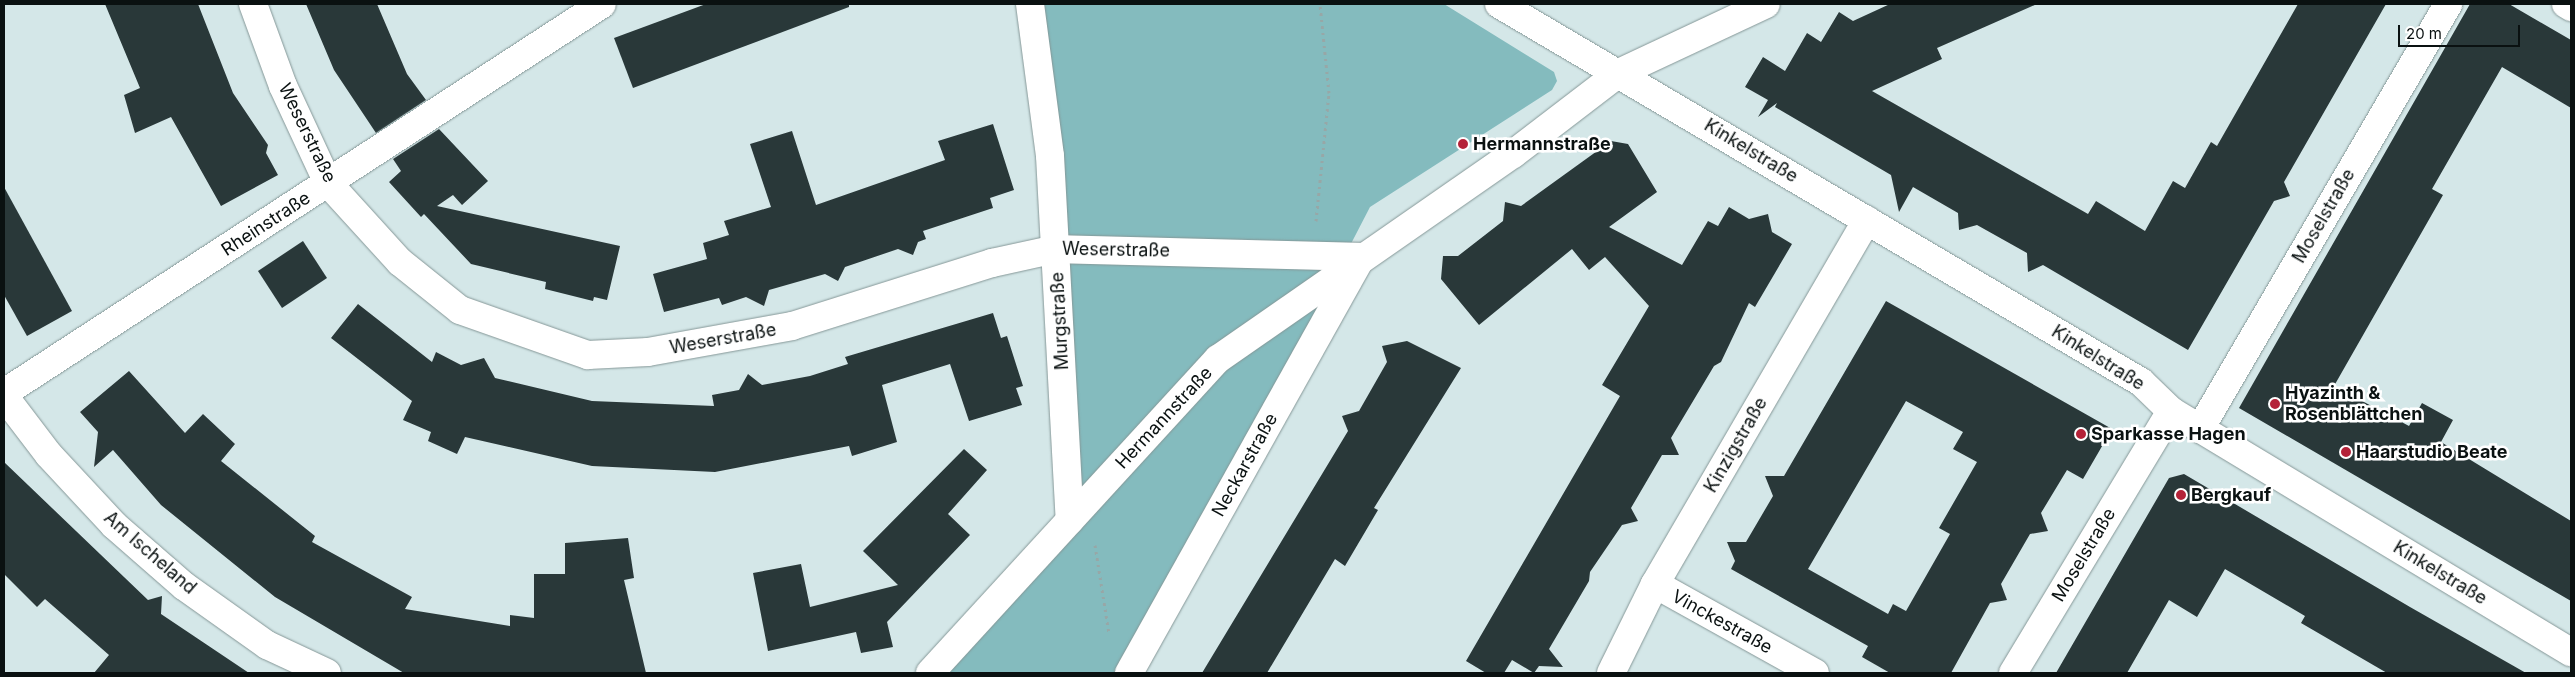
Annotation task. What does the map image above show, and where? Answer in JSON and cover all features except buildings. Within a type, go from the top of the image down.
[{"type":"street","name":"Weserstraße","points":[[253,4],[283,86],[328,183],[400,262],[460,310],[588,355],[648,352],[792,326],[992,263],[1056,249],[1313,254],[1361,257]]},
{"type":"street","name":"Rheinstraße","points":[[4,395],[602,4]]},
{"type":"street","name":"Murgstraße","points":[[1030,4],[1050,156],[1070,520]]},
{"type":"street","name":"Kinkelstraße","points":[[1499,4],[2141,382],[2170,411],[2571,652]]},
{"type":"street","name":"Hermannstraße","points":[[928,672],[1218,359],[1361,257],[1513,154],[1619,73],[1766,4]]},
{"type":"street","name":"Moselstraße","points":[[2200,429],[2448,4]]},
{"type":"street","points":[[2566,4],[2571,7]]},
{"type":"street","name":"Kinzigstraße","points":[[1611,673],[1655,584],[1867,220]]},
{"type":"street","name":"Neckarstraße","points":[[1129,673],[1361,257]]},
{"type":"street","name":"Am Ischeland","points":[[4,395],[49,455],[114,525],[184,586],[267,645],[328,673]]},
{"type":"street","name":"Moselstraße","points":[[2013,673],[2170,411]]},
{"type":"street","name":"Vinckestraße","points":[[1655,584],[1815,673]]},
{"type":"path","points":[[1313,254],[1329,93],[1320,4]]},
{"type":"path","points":[[1088,500],[1111,644]]},
{"type":"shaded area","points":[[1030,4],[1444,4],[1554,72],[1557,81],[1552,90],[1370,207],[1129,673],[933,673],[1070,520]]},
{"type":"place","name":"Hermannstraße","points":[[1463,144]]},
{"type":"place","name":"Hyazinth & Rosenblättchen","points":[[2275,404]]},
{"type":"place","name":"Sparkasse Hagen","points":[[2081,434]]},
{"type":"place","name":"Haarstudio Beate","points":[[2346,452]]},
{"type":"place","name":"Bergkauf","points":[[2181,495]]}]
